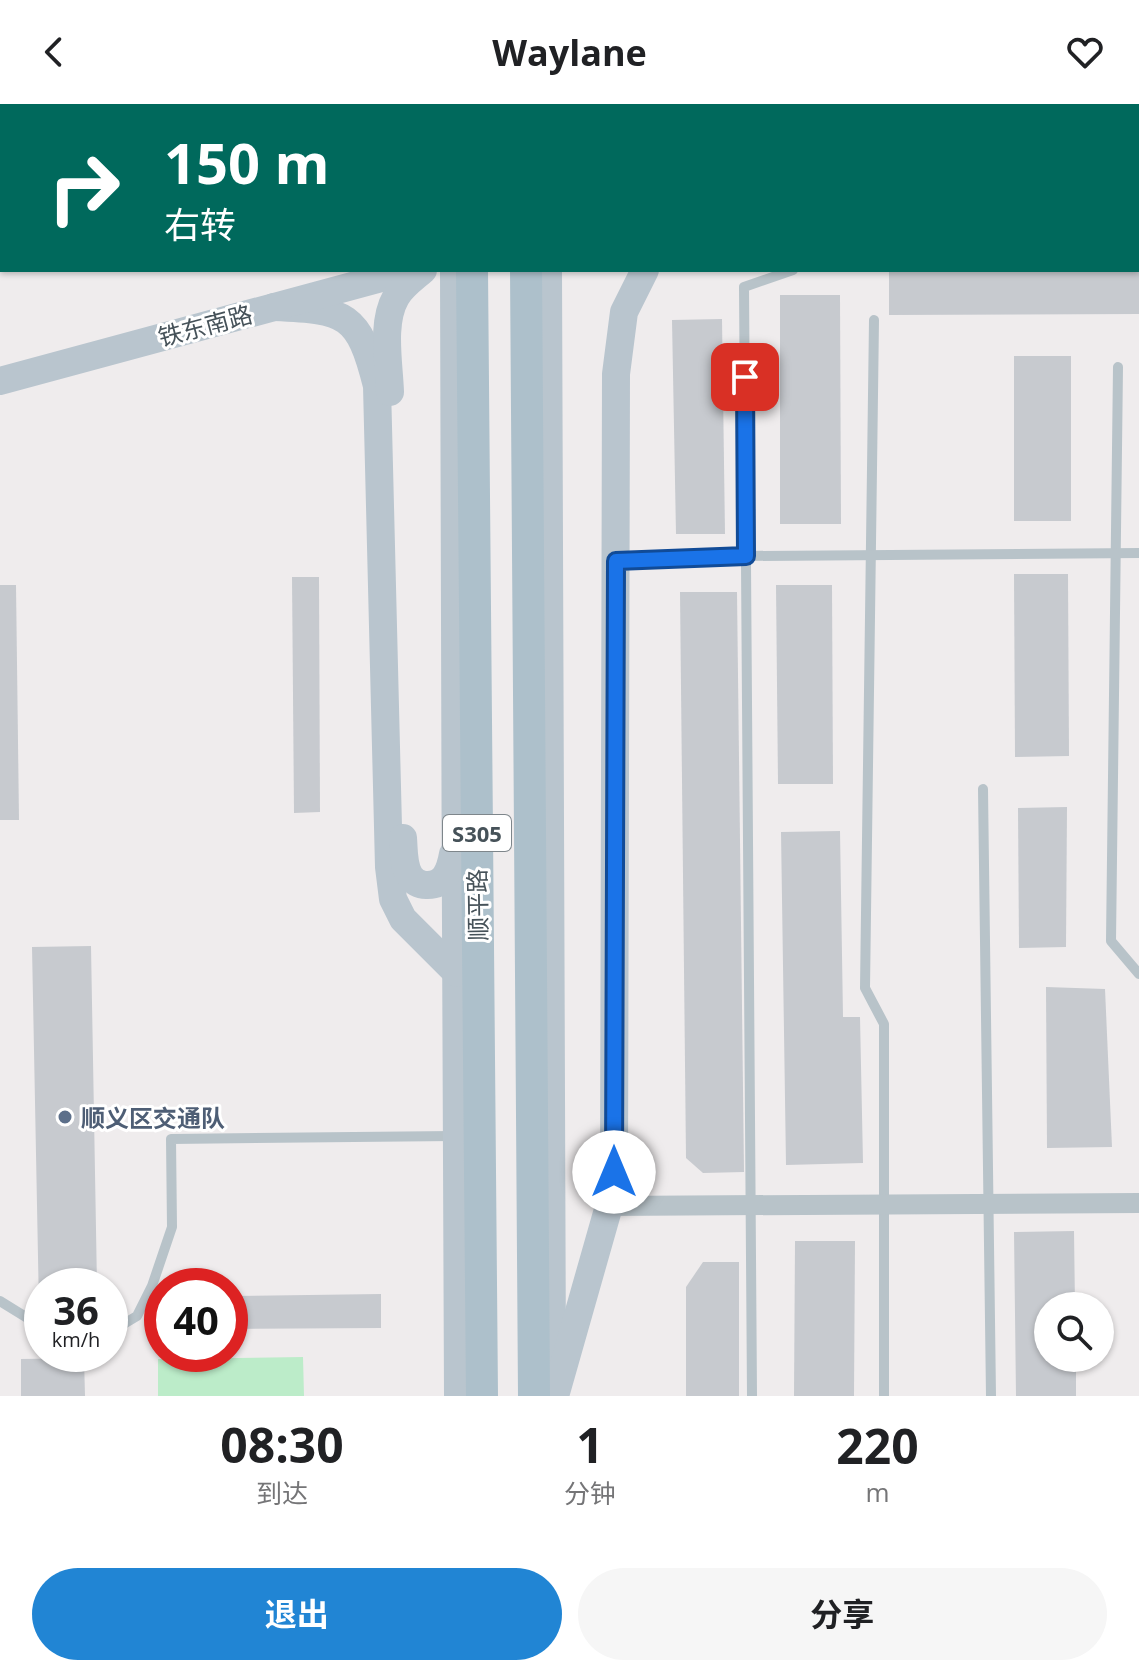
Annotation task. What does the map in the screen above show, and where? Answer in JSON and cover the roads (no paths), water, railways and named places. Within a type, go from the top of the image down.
[{"type":"main road","name":"顺平路","points":[[463,272],[482,1396]]},
{"type":"main road","name":"S305","points":[[526,272],[534,1396]]},
{"type":"street","name":"铁东南路","points":[[0,381],[404,272]]},
{"type":"street","points":[[421,272],[396,297],[388,331],[401,821],[405,866],[411,878],[421,885],[442,882],[450,870],[455,842]]},
{"type":"street","points":[[458,1396],[459,1136],[455,842],[463,272]]},
{"type":"street","points":[[548,272],[553,1396]]},
{"type":"street","points":[[553,1396],[609,1206],[614,1156],[616,374],[624,312],[644,272]]},
{"type":"street","points":[[274,307],[319,309],[337,315],[357,331],[369,353],[377,386],[389,867],[393,899],[403,919],[457,973]]},
{"type":"street","points":[[609,1206],[1139,1203]]},
{"type":"lane","points":[[752,1396],[744,287],[787,272]]},
{"type":"lane","points":[[874,320],[865,988],[884,1024],[884,1396]]},
{"type":"lane","points":[[1118,367],[1111,941],[1139,974]]},
{"type":"lane","points":[[616,561],[746,556],[1139,553]]},
{"type":"lane","points":[[983,789],[991,1396]]},
{"type":"lane","points":[[128,1321],[137,1316],[152,1286],[172,1227],[171,1139],[459,1136]]},
{"type":"lane","points":[[0,1301],[24,1316]]},
{"type":"place","name":"顺义区交通队","points":[[65,1117]]}]
